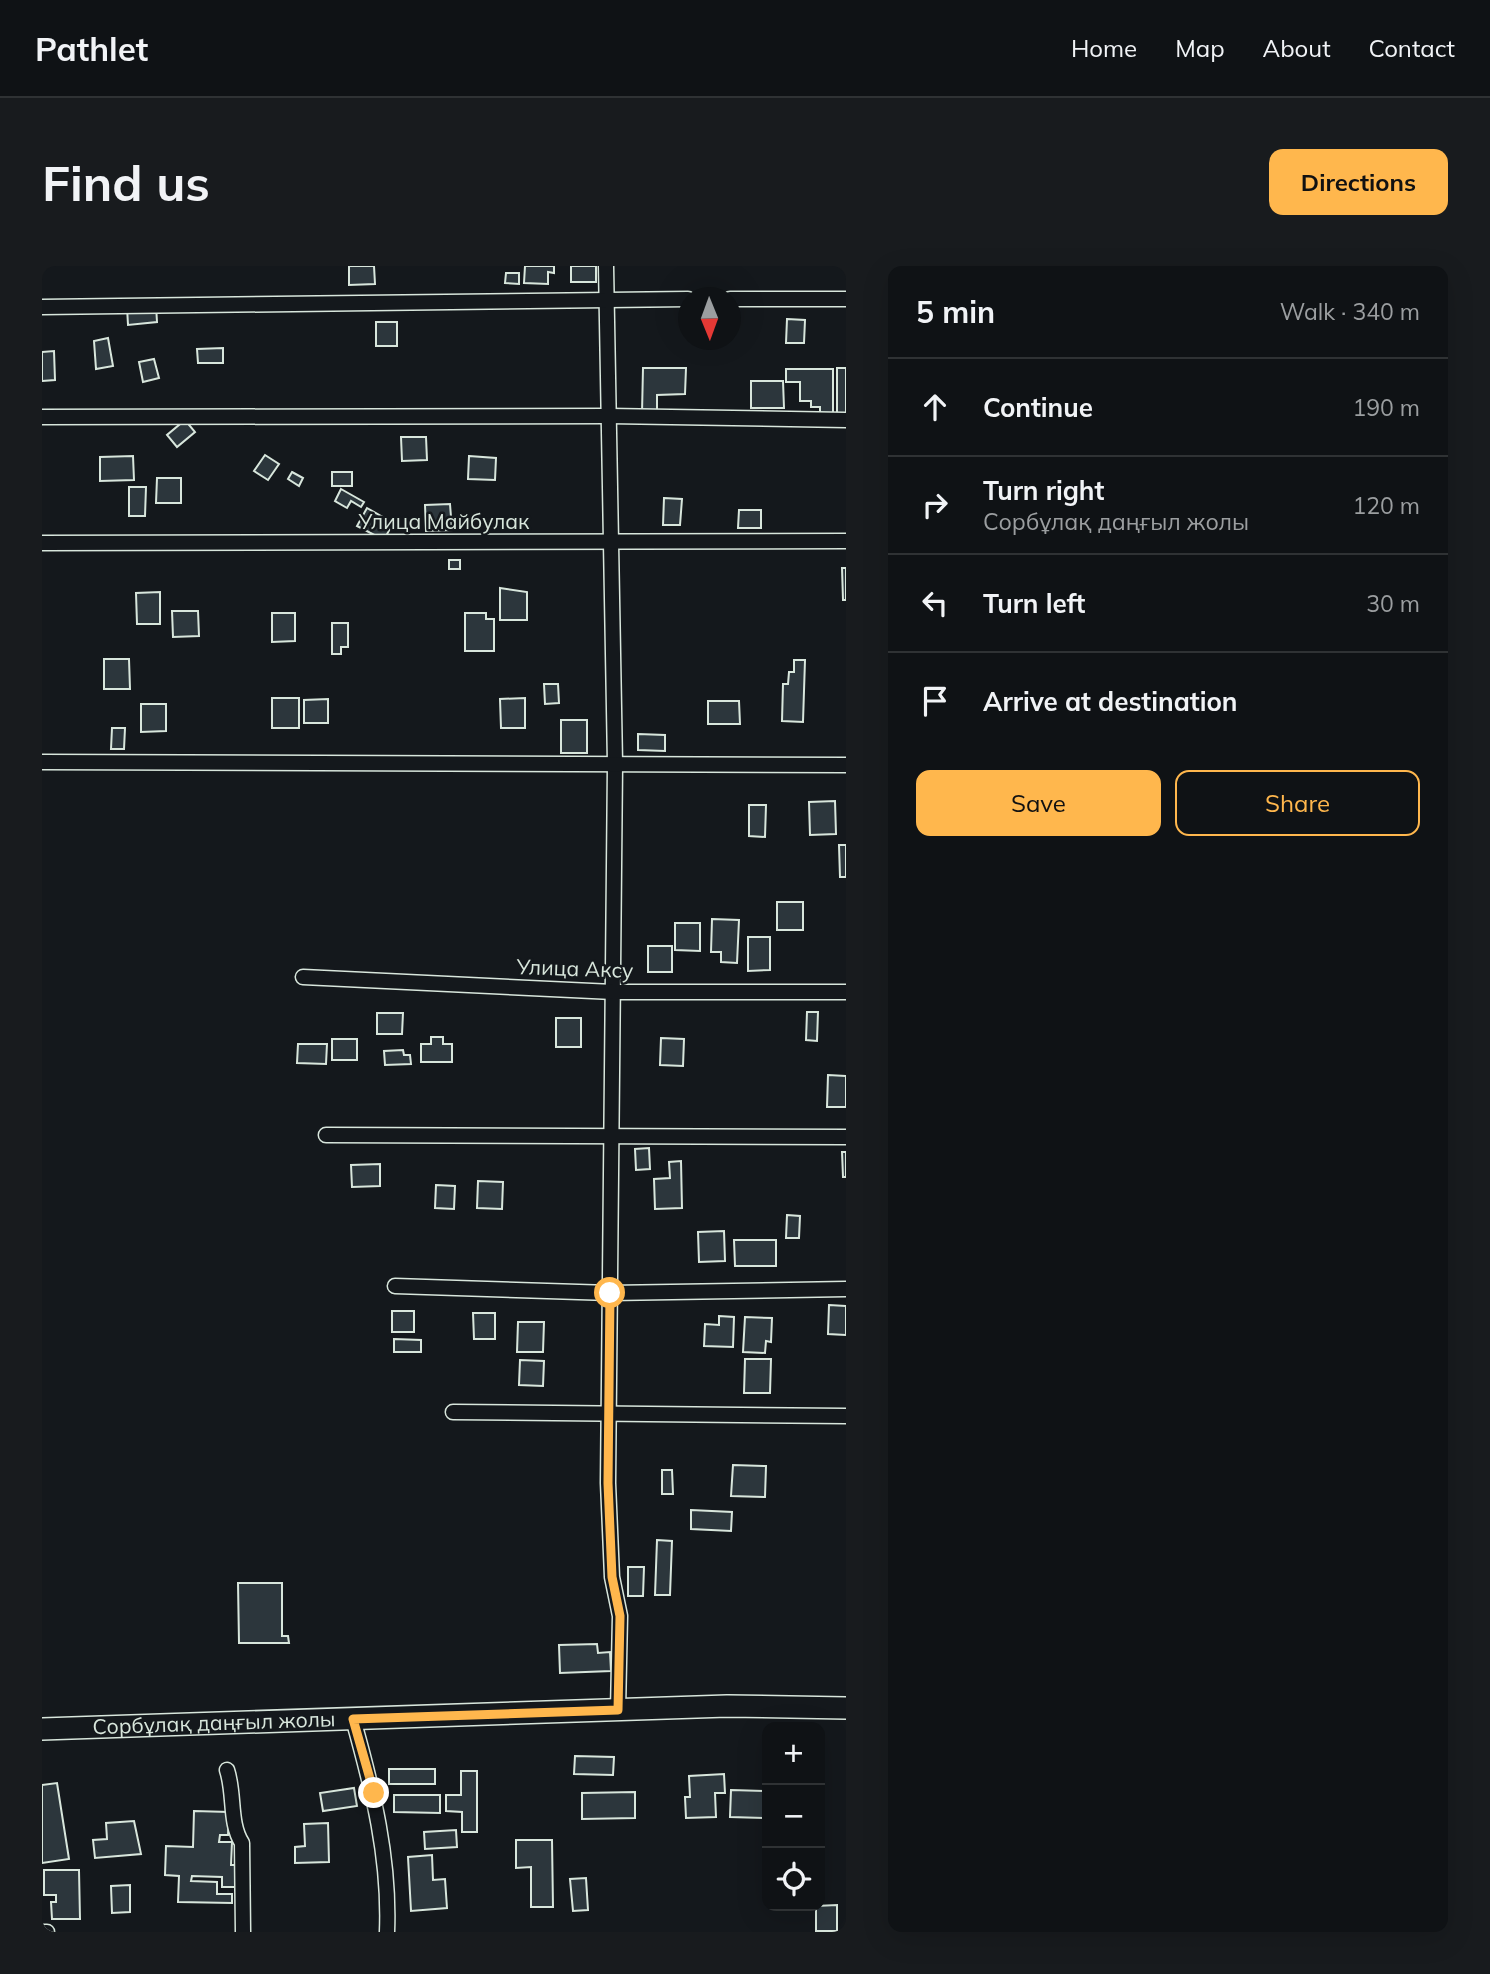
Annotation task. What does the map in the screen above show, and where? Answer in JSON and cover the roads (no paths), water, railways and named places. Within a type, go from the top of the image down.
[{"type":"main road","name":"Сорбұлақ даңғыл жолы","points":[[42,1729],[727,1706],[846,1708]]},
{"type":"street","points":[[606,266],[615,764],[609,1415],[612,1577],[620,1616],[618,1710]]},
{"type":"street","points":[[42,307],[678,299]]},
{"type":"street","points":[[741,299],[846,299]]},
{"type":"street","points":[[42,417],[609,416],[846,420]]},
{"type":"street","name":"Улица Майбулак","points":[[42,543],[846,541]]},
{"type":"street","points":[[42,762],[846,765]]},
{"type":"street","name":"Улица Аксу","points":[[303,977],[613,992],[846,992]]},
{"type":"street","points":[[326,1135],[846,1137]]},
{"type":"street","points":[[395,1286],[610,1293],[846,1289]]},
{"type":"street","points":[[453,1412],[846,1416]]},
{"type":"street","points":[[353,1719],[374,1793],[387,1873],[387,1932]]},
{"type":"street","points":[[227,1770],[233,1790],[235,1831],[242,1843],[243,1932]]}]
